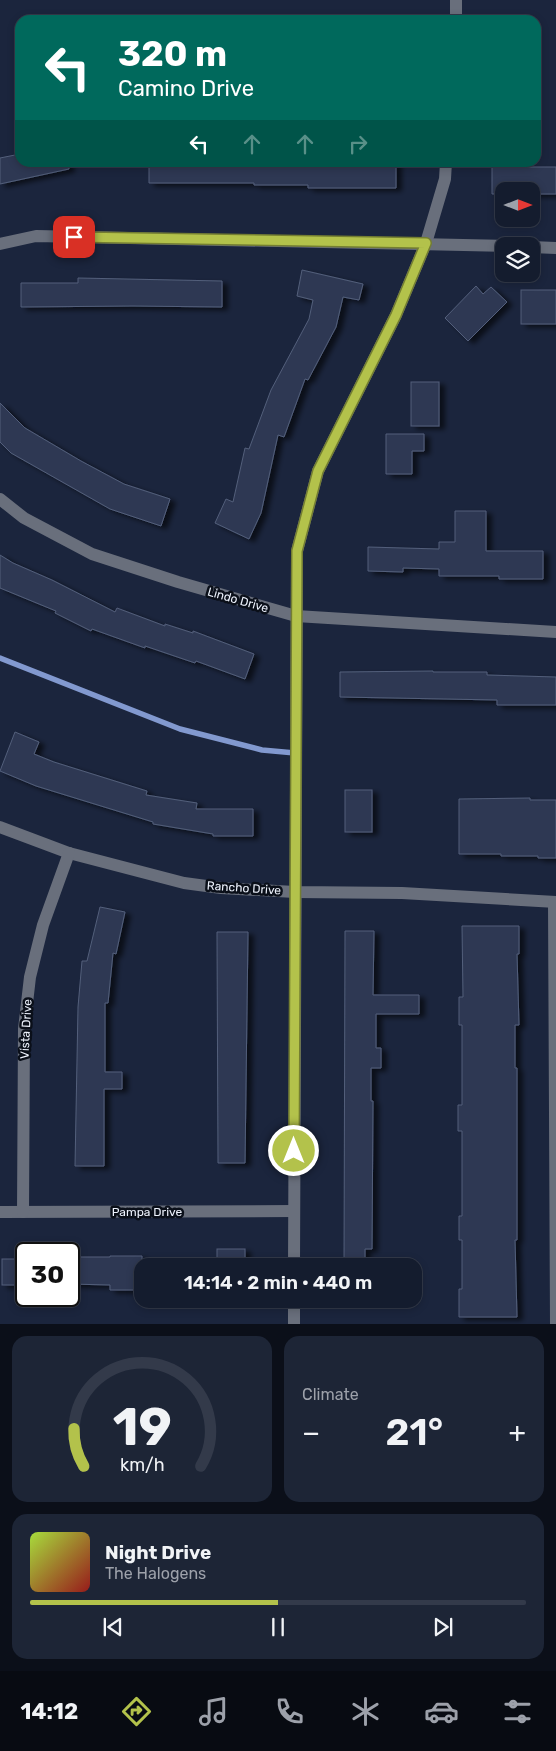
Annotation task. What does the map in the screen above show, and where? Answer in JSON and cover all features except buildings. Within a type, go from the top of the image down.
[{"type":"street","points":[[456,0],[456,15]]},
{"type":"street","points":[[294,1258],[297,551],[318,471],[396,315],[426,243],[444,179],[445,167]]},
{"type":"street","points":[[0,244],[36,236],[495,245]]},
{"type":"street","points":[[540,247],[556,248]]},
{"type":"street","name":"Lindo Drive","points":[[0,499],[24,518],[92,554],[178,582],[296,616],[556,632]]},
{"type":"street","name":"Rancho Drive","points":[[0,827],[69,853],[184,883],[221,888],[295,892],[402,893],[555,902]]},
{"type":"street","name":"Vista Drive","points":[[23,1212],[24,1029],[30,977],[43,925],[69,853]]},
{"type":"street","points":[[555,902],[556,1324]]},
{"type":"street","name":"Pampa Drive","points":[[0,1212],[294,1211]]},
{"type":"street","points":[[294,1308],[294,1324]]},
{"type":"waterway","points":[[0,658],[180,729],[262,750],[295,753]]},
{"type":"route","points":[[74,237],[426,243],[396,315],[318,471],[297,551],[294,1151]]}]
